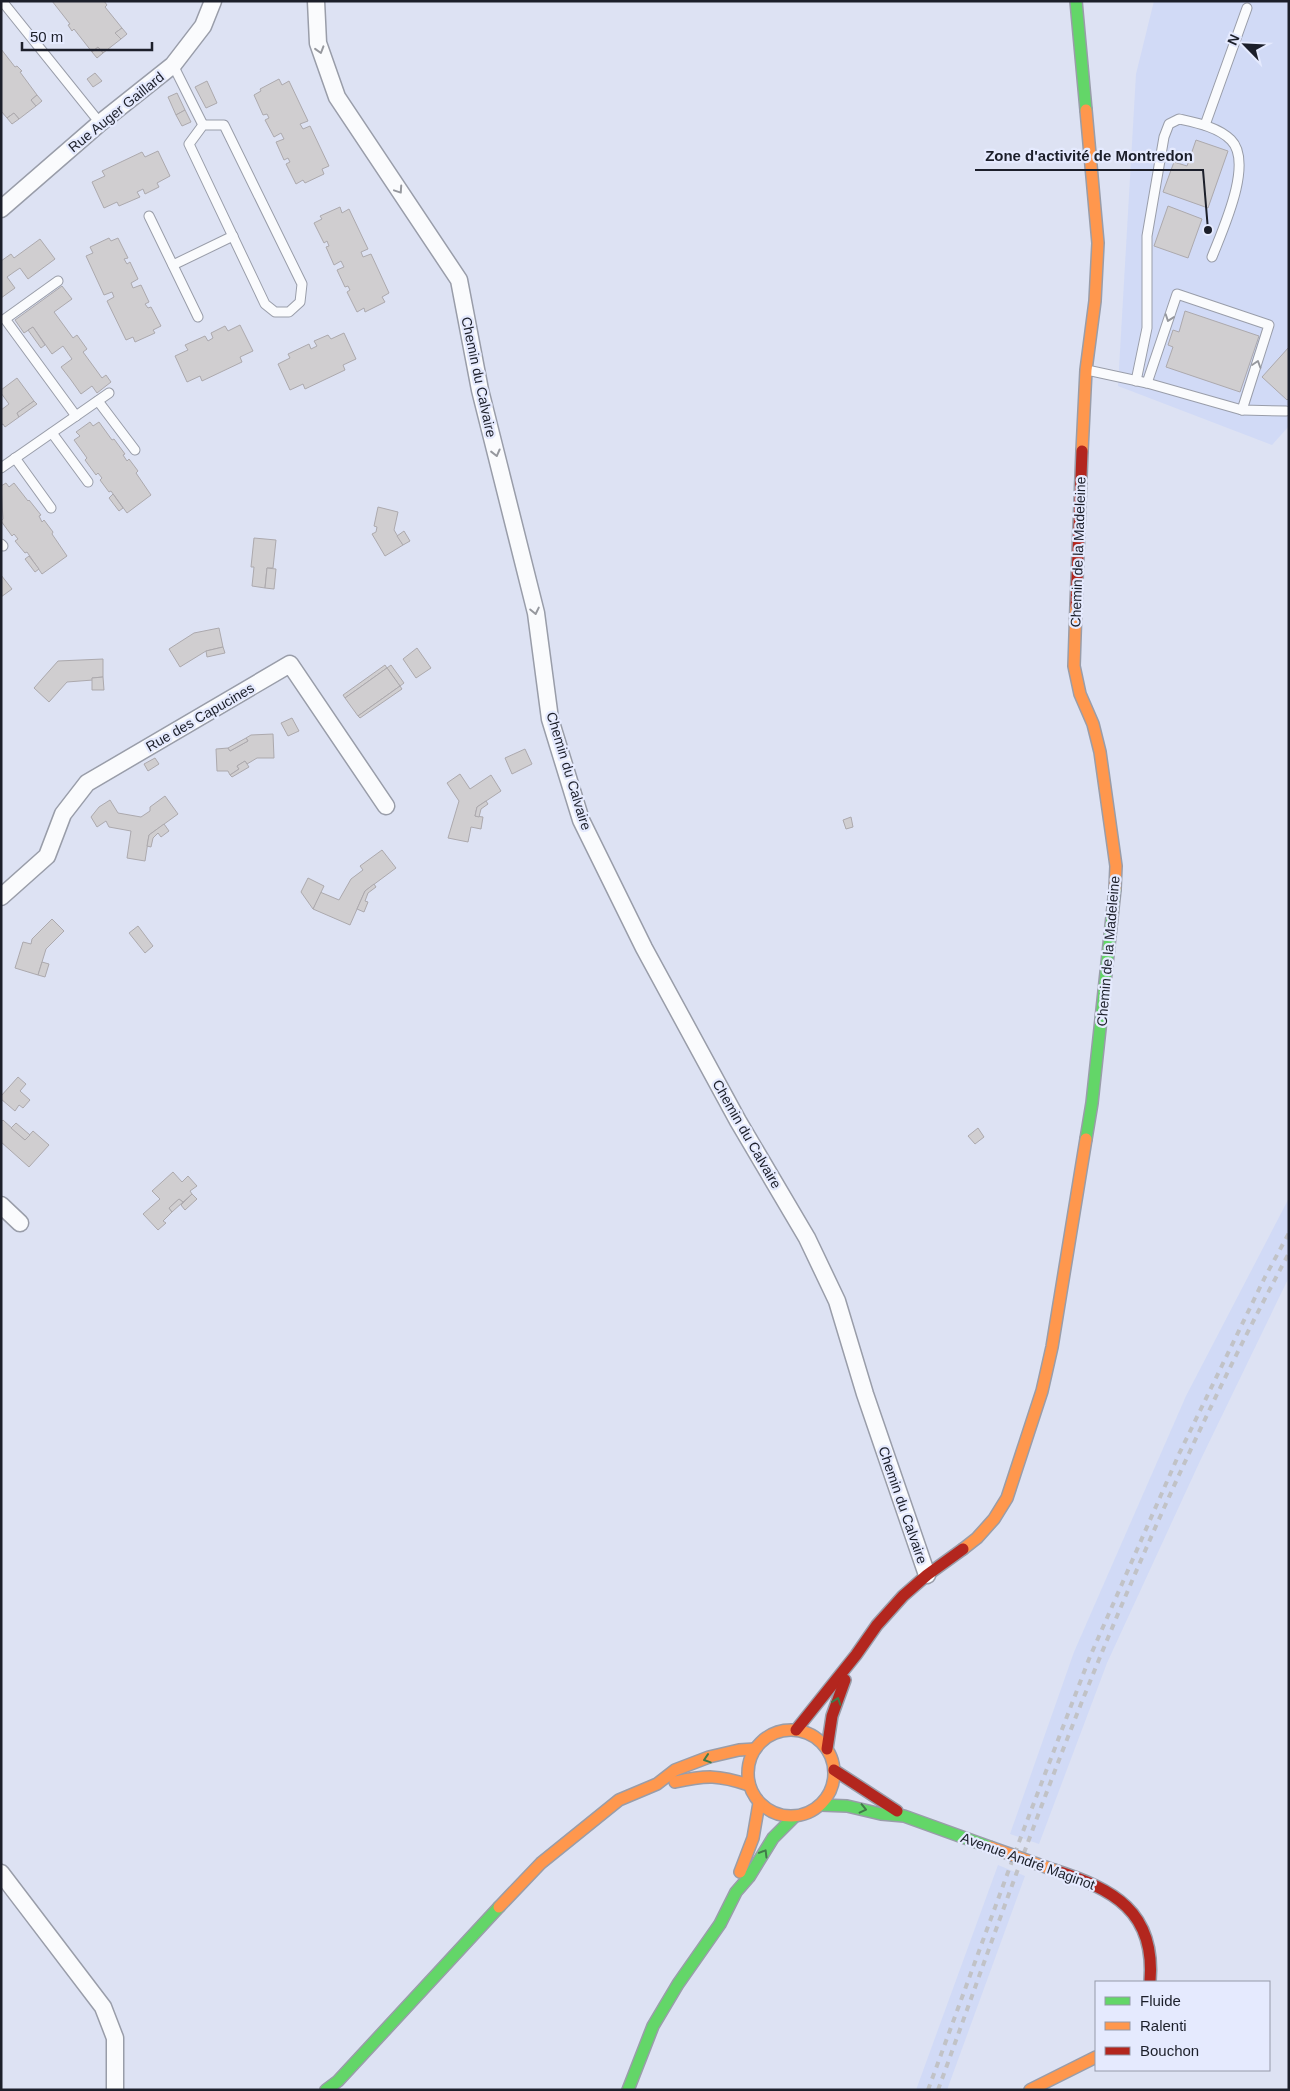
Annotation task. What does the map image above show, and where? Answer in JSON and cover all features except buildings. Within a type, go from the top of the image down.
[{"type":"street","name":"Rue Auger Gaillard","points":[[1,209],[100,123],[173,65],[204,26],[212,1]]},
{"type":"street","name":"Chemin du Calvaire","points":[[316,1],[318,43],[337,97],[459,280],[480,390],[536,613],[550,719],[581,820],[644,948],[738,1121],[807,1238],[837,1301],[865,1394],[927,1575]]},
{"type":"street","name":"Chemin de la Madeleine","points":[[856,1655],[877,1625],[903,1596],[927,1575],[976,1538],[994,1519],[1007,1498],[1042,1391],[1052,1347],[1092,1103],[1115,904],[1116,866],[1100,752],[1093,724],[1080,694],[1074,666],[1082,420],[1086,370],[1096,300],[1098,243],[1076,1]]},
{"type":"street","name":"Rue des Capucines","points":[[1,898],[47,856],[63,814],[87,783],[290,664],[386,806]]},
{"type":"street","points":[[1,1205],[20,1223]]},
{"type":"street","points":[[796,1730],[856,1655]]},
{"type":"street","points":[[827,1749],[832,1716],[856,1655]]},
{"type":"street","points":[[785,1730],[796,1730],[808,1733],[819,1740],[827,1749],[832,1759],[834,1770],[833,1783],[829,1795],[821,1805],[809,1813],[795,1816],[776,1814],[759,1803],[749,1785],[748,1773],[755,1749],[763,1740],[785,1730]]},
{"type":"street","points":[[326,2090],[338,2081],[442,1966],[541,1863],[619,1800],[657,1784],[675,1770],[709,1757],[738,1750],[755,1749]]},
{"type":"street","points":[[834,1770],[904,1816]]},
{"type":"street","points":[[657,1784],[677,1782],[702,1776],[724,1777],[749,1785]]},
{"type":"street","points":[[628,2090],[653,2026],[678,1984],[720,1924],[736,1892],[740,1872],[753,1838],[759,1803]]},
{"type":"street","points":[[821,1805],[847,1806],[881,1814],[904,1816]]},
{"type":"street","points":[[736,1892],[750,1877],[773,1838],[795,1816]]},
{"type":"street","name":"Avenue André Maginot","points":[[904,1816],[1099,1886],[1127,1907],[1140,1923],[1153,1966],[1150,1981]]},
{"type":"street","points":[[1,1872],[103,2008],[115,2038],[115,2090]]},
{"type":"street","points":[[1030,2090],[1095,2058]]},
{"type":"street","points":[[108,2090],[115,2062]]},
{"type":"lane","points":[[2,1],[100,123]]},
{"type":"lane","points":[[1205,125],[1247,8]]},
{"type":"lane","points":[[173,65],[203,125]]},
{"type":"lane","points":[[1136,381],[1147,328],[1147,236],[1164,137],[1170,124],[1179,119],[1205,125],[1232,141],[1240,160],[1238,184],[1212,257]]},
{"type":"lane","points":[[203,125],[224,125],[302,284],[300,302],[289,312],[276,312],[265,304],[232,236],[190,144],[203,125]]},
{"type":"lane","points":[[149,216],[198,317]]},
{"type":"lane","points":[[173,265],[232,236]]},
{"type":"lane","points":[[58,281],[5,319],[76,416]]},
{"type":"lane","points":[[1147,383],[1178,294],[1269,325],[1242,410]]},
{"type":"lane","points":[[1086,370],[1147,383],[1242,410],[1286,411]]},
{"type":"lane","points":[[1,468],[109,393]]},
{"type":"lane","points":[[98,401],[135,450]]},
{"type":"lane","points":[[52,433],[88,482]]},
{"type":"lane","points":[[15,458],[51,508]]},
{"type":"shaded area","points":[[1154,1],[1289,1],[1289,426],[1272,445],[1118,386],[1136,74]]},
{"type":"shaded area","points":[[1289,1198],[1289,1277],[1200,1461],[1107,1663],[1039,1844],[1010,1834],[1074,1652],[1186,1396]]},
{"type":"shaded area","points":[[998,1865],[1025,1876],[947,2090],[916,2090]]},
{"type":"railway","points":[[928,2090],[1022,1834],[1089,1659],[1179,1454],[1265,1277],[1289,1233]]},
{"type":"railway","points":[[938,2090],[1036,1822],[1120,1610],[1212,1404],[1289,1253]]},
{"type":"traffic: fast","points":[[1076,1],[1086,110]]},
{"type":"traffic: fast","points":[[1086,1139],[1092,1103],[1115,889]]},
{"type":"traffic: fast","points":[[821,1805],[847,1806],[881,1814],[904,1816],[990,1847]]},
{"type":"traffic: fast","points":[[628,2090],[653,2026],[678,1984],[720,1924],[736,1892],[749,1877],[773,1838],[795,1816]]},
{"type":"traffic: fast","points":[[326,2090],[338,2081],[499,1907]]},
{"type":"traffic: slow","points":[[1082,451],[1086,370],[1095,301],[1098,243],[1086,110]]},
{"type":"traffic: slow","points":[[1076,605],[1074,666],[1080,694],[1093,724],[1100,752],[1116,866],[1115,889]]},
{"type":"traffic: slow","points":[[963,1549],[977,1538],[994,1519],[1007,1498],[1042,1391],[1052,1347],[1086,1139]]},
{"type":"traffic: slow","points":[[791,1730],[807,1733],[815,1737],[827,1749],[831,1757],[834,1773],[831,1789],[827,1797],[815,1809],[807,1813],[791,1816],[775,1813],[767,1809],[755,1797],[751,1789],[748,1773],[751,1757],[755,1749],[767,1737],[775,1733],[791,1730]]},
{"type":"traffic: slow","points":[[499,1907],[541,1863],[619,1800],[657,1784],[675,1770],[709,1757],[739,1750],[755,1749]]},
{"type":"traffic: slow","points":[[675,1782],[712,1777],[729,1779],[749,1785]]},
{"type":"traffic: slow","points":[[740,1872],[753,1838],[759,1803]]},
{"type":"traffic: slow","points":[[990,1847],[1054,1870]]},
{"type":"traffic: slow","points":[[1030,2090],[1095,2058]]},
{"type":"traffic: jam","points":[[1076,605],[1082,451]]},
{"type":"traffic: jam","points":[[796,1730],[856,1655],[877,1625],[903,1596],[927,1575],[963,1549]]},
{"type":"traffic: jam","points":[[827,1749],[832,1716],[845,1680]]},
{"type":"traffic: jam","points":[[834,1770],[897,1811]]},
{"type":"traffic: jam","points":[[1054,1870],[1095,1886],[1112,1895],[1126,1906],[1138,1920],[1146,1937],[1150,1958],[1150,1981]]},
{"type":"place","name":"Zone d'activité de Montredon","points":[[1208,230]]}]
